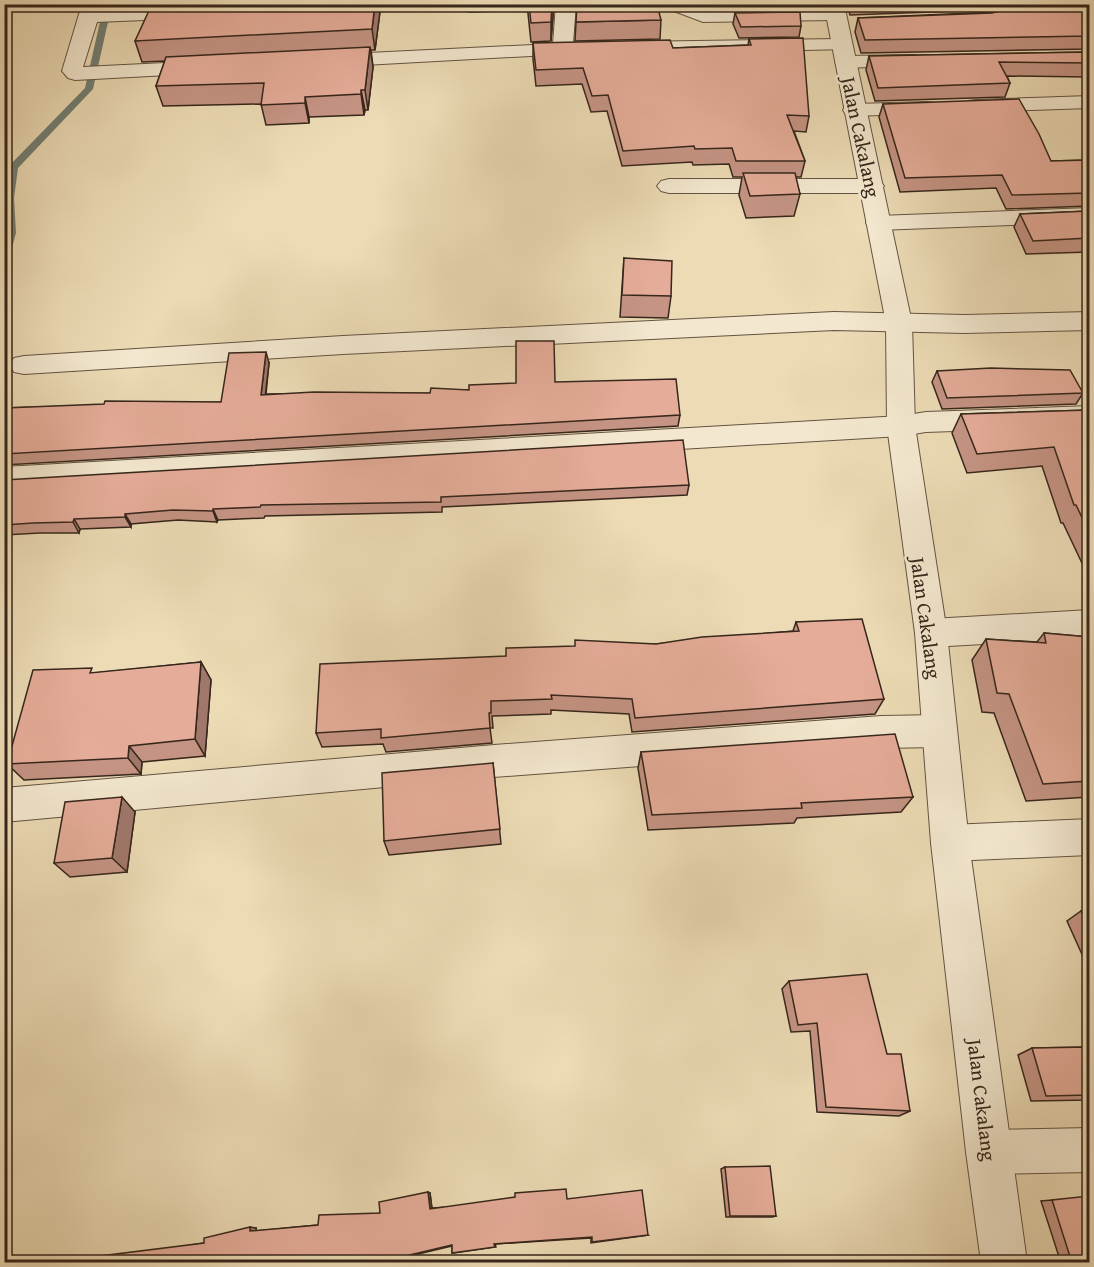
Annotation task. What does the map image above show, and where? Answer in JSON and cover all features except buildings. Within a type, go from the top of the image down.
[{"type":"street","points":[[470,6],[516,4]]},
{"type":"street","points":[[564,49],[566,4]]},
{"type":"street","points":[[673,4],[703,16],[843,29],[938,60]]},
{"type":"street","points":[[216,11],[122,15],[94,12],[72,71],[75,74],[222,67]]},
{"type":"street","points":[[304,62],[604,49],[843,29]]},
{"type":"street","name":"Jalan Cakalang","points":[[843,29],[854,110],[872,186],[899,323],[901,426],[931,633],[950,843],[1002,1249]]},
{"type":"street","points":[[854,110],[1089,102]]},
{"type":"street","points":[[669,186],[872,186]]},
{"type":"street","points":[[878,223],[1089,215]]},
{"type":"street","points":[[24,365],[343,345],[834,321],[965,324],[1089,321]]},
{"type":"street","points":[[4,478],[901,426],[926,422],[1089,416]]},
{"type":"street","points":[[931,633],[1089,624]]},
{"type":"street","points":[[4,805],[494,761],[881,732],[939,731]]},
{"type":"street","points":[[950,843],[1089,837]]},
{"type":"street","points":[[988,1152],[1089,1149]]},
{"type":"waterway","points":[[4,258],[11,233],[9,198],[13,167],[89,89],[108,4]]}]
